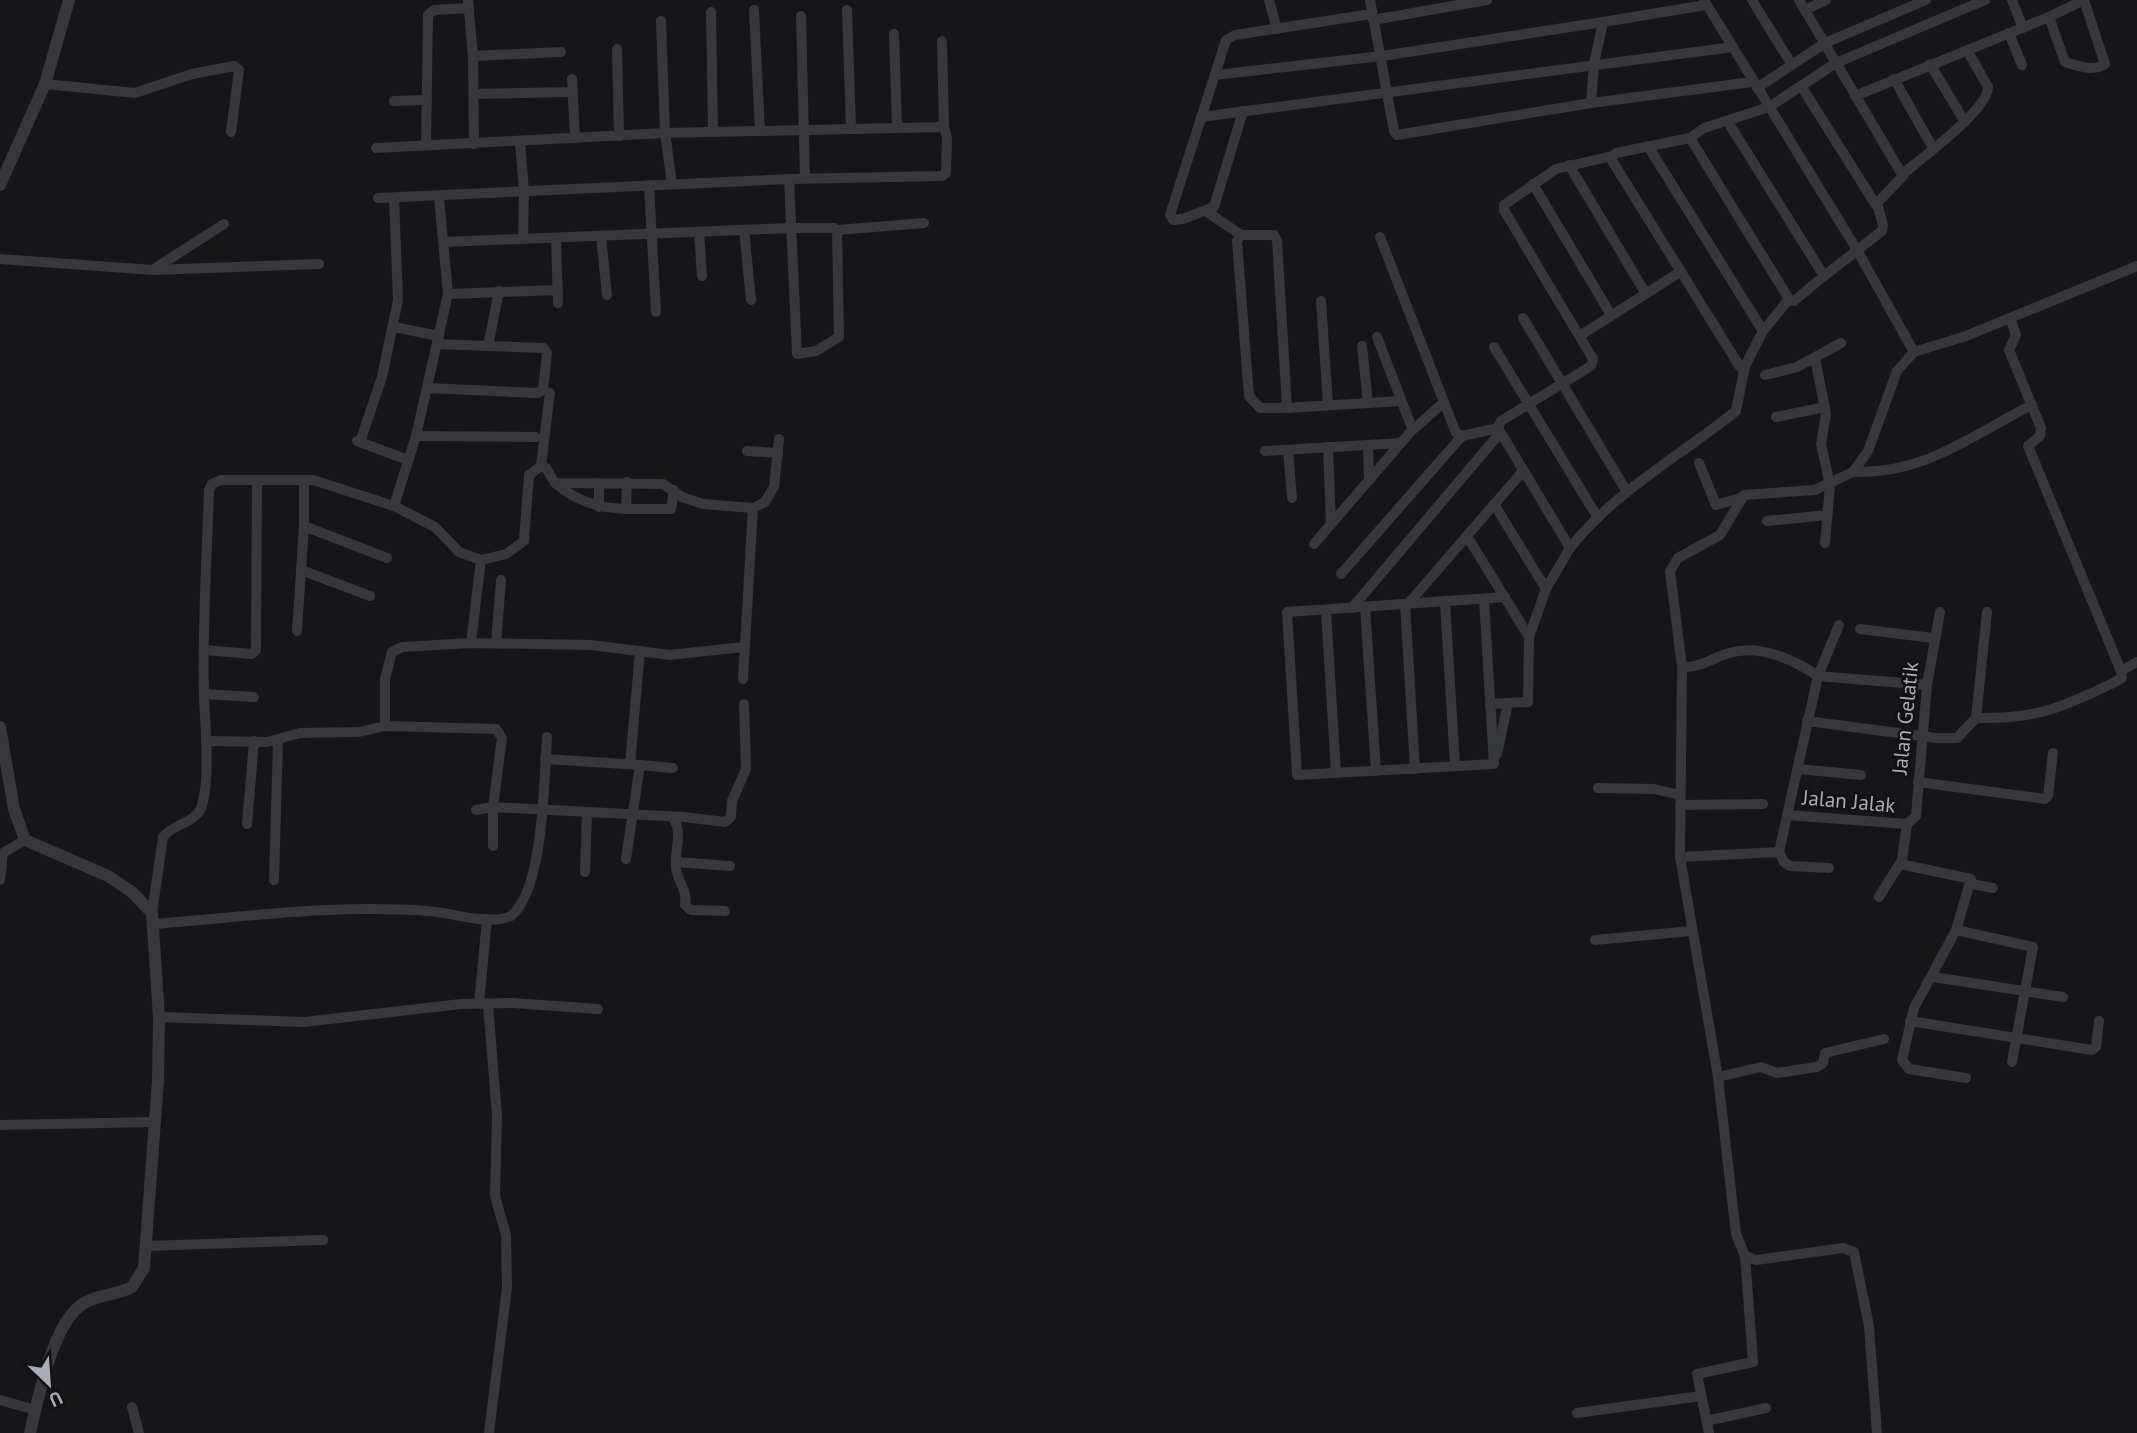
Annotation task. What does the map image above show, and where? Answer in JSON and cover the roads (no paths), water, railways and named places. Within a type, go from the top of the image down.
[{"type":"street","points":[[0,185],[45,84],[69,0]]},
{"type":"street","points":[[1269,0],[1277,29]]},
{"type":"street","points":[[1370,0],[1394,131],[1399,136],[1591,103],[1756,87],[1826,44],[1926,0]]},
{"type":"street","points":[[1243,111],[1216,203],[1207,212],[1178,220],[1170,215],[1229,38],[1487,0]]},
{"type":"street","points":[[1752,0],[1792,65]]},
{"type":"street","points":[[1799,0],[1903,174],[1903,179],[1876,205]]},
{"type":"street","points":[[1805,10],[1825,0]]},
{"type":"street","points":[[1352,608],[1501,421],[1594,363],[1581,335],[1504,210],[1504,205],[1532,184],[1569,165],[1690,138],[1704,128],[1728,122],[1768,106],[1835,61],[1985,0]]},
{"type":"street","points":[[2012,0],[2023,28]]},
{"type":"street","points":[[1856,96],[2049,18],[2084,0],[2105,64],[2095,68],[2065,62],[2049,18]]},
{"type":"street","points":[[1215,75],[1382,56],[1604,22],[1705,3],[1857,250],[1914,352]]},
{"type":"street","points":[[426,145],[428,15],[434,10],[468,4],[473,57],[474,144]]},
{"type":"street","points":[[754,10],[760,131]]},
{"type":"street","points":[[847,10],[851,128]]},
{"type":"street","points":[[711,12],[713,131]]},
{"type":"street","points":[[801,16],[806,130],[805,179]]},
{"type":"street","points":[[661,21],[665,133],[672,184]]},
{"type":"street","points":[[1591,103],[1594,64],[1604,22]]},
{"type":"street","points":[[2009,33],[2022,65]]},
{"type":"street","points":[[894,34],[897,127]]},
{"type":"street","points":[[378,198],[439,198],[524,191],[789,179],[942,176],[946,173],[947,138],[944,127],[942,41]]},
{"type":"street","points":[[1201,117],[1733,47]]},
{"type":"street","points":[[617,50],[619,136]]},
{"type":"street","points":[[1903,174],[1965,122],[1989,90],[1967,50]]},
{"type":"street","points":[[473,57],[561,52]]},
{"type":"street","points":[[1930,64],[1965,122]]},
{"type":"street","points":[[45,84],[135,93],[203,71],[234,66],[239,70],[231,132]]},
{"type":"street","points":[[572,79],[575,138]]},
{"type":"street","points":[[1894,79],[1933,148]]},
{"type":"street","points":[[1690,138],[1788,299],[1794,301],[1801,298],[1883,227],[1876,205],[1801,86]]},
{"type":"street","points":[[474,94],[573,92]]},
{"type":"street","points":[[394,101],[427,100]]},
{"type":"street","points":[[1728,122],[1824,276]]},
{"type":"street","points":[[376,148],[713,131],[944,127]]},
{"type":"street","points":[[520,142],[524,191],[523,239]]},
{"type":"street","points":[[1648,146],[1763,331]]},
{"type":"street","points":[[1612,156],[1611,159],[1738,366],[1745,366]]},
{"type":"street","points":[[1569,165],[1646,294]]},
{"type":"street","points":[[789,179],[797,354],[816,351],[839,337],[837,230]]},
{"type":"street","points":[[1532,184],[1611,316]]},
{"type":"street","points":[[649,185],[649,233],[656,312]]},
{"type":"street","points":[[394,198],[398,269],[394,327],[359,442],[408,460]]},
{"type":"street","points":[[394,506],[416,436],[448,294],[439,198]]},
{"type":"street","points":[[1207,212],[1241,235],[1274,235],[1277,240],[1287,408]]},
{"type":"street","points":[[445,242],[790,228],[837,230],[924,223]]},
{"type":"street","points":[[153,270],[224,224]]},
{"type":"street","points":[[744,230],[751,300]]},
{"type":"street","points":[[699,232],[702,276]]},
{"type":"street","points":[[1241,235],[1237,241],[1249,396],[1260,408],[1401,401]]},
{"type":"street","points":[[601,236],[607,295]]},
{"type":"street","points":[[1380,236],[1456,433],[1468,435],[1495,431]]},
{"type":"street","points":[[556,239],[558,303]]},
{"type":"street","points":[[0,259],[153,270],[319,264]]},
{"type":"street","points":[[1699,463],[1716,505],[1750,493],[1815,490],[1830,485],[1853,472],[1868,451],[1898,371],[1914,352],[1966,336],[2137,266]]},
{"type":"street","points":[[1581,335],[1681,272]]},
{"type":"street","points":[[448,294],[558,290]]},
{"type":"street","points":[[488,346],[499,291]]},
{"type":"street","points":[[1490,704],[1528,702],[1529,637],[1546,589],[1570,548],[1598,518],[1659,465],[1736,411],[1745,366],[1763,331],[1788,299]]},
{"type":"street","points":[[1321,301],[1328,405]]},
{"type":"street","points":[[1523,318],[1628,492]]},
{"type":"street","points":[[1976,718],[2025,718],[2122,678],[2028,446],[2042,431],[2010,350],[2016,335],[2010,318]]},
{"type":"street","points":[[394,327],[438,340],[545,349],[542,391],[427,388]]},
{"type":"street","points":[[1377,337],[1413,429]]},
{"type":"street","points":[[1765,375],[1797,367],[1840,343]]},
{"type":"street","points":[[1362,346],[1368,403]]},
{"type":"street","points":[[1494,347],[1598,518]]},
{"type":"street","points":[[1815,358],[1825,407],[1821,444],[1830,485],[1825,543]]},
{"type":"street","points":[[30,1433],[68,1319],[86,1302],[121,1292],[135,1284],[144,1268],[155,1122],[159,1017],[153,919],[163,837],[171,828],[195,816],[202,804],[206,741],[204,650],[209,490],[212,484],[221,480],[304,480],[332,485],[394,506],[435,527],[459,552],[481,559],[506,554],[524,541],[529,475],[541,466],[550,393]]},
{"type":"street","points":[[1314,544],[1413,429],[1444,402]]},
{"type":"street","points":[[1853,472],[1903,470],[1972,439],[2032,405]]},
{"type":"street","points":[[1776,417],[1825,407]]},
{"type":"street","points":[[1495,431],[1570,548]]},
{"type":"street","points":[[1341,574],[1468,435]]},
{"type":"street","points":[[416,436],[536,437]]},
{"type":"street","points":[[555,483],[663,484],[682,497],[704,504],[752,508],[765,502],[771,493],[779,439]]},
{"type":"street","points":[[1265,451],[1401,443]]},
{"type":"street","points":[[1368,445],[1369,480]]},
{"type":"street","points":[[1328,447],[1331,524]]},
{"type":"street","points":[[1288,450],[1292,498]]},
{"type":"street","points":[[747,451],[778,453]]},
{"type":"street","points":[[541,466],[546,468],[555,483],[580,501],[599,507],[671,509],[674,490]]},
{"type":"street","points":[[1415,769],[1406,604],[1523,471]]},
{"type":"street","points":[[204,650],[252,654],[256,650],[257,480]]},
{"type":"street","points":[[297,631],[304,526],[304,480]]},
{"type":"street","points":[[626,508],[627,482]]},
{"type":"street","points":[[599,483],[599,507]]},
{"type":"street","points":[[1709,1433],[1697,1374],[1752,1362],[1745,1256],[1736,1234],[1718,1077],[1680,857],[1682,667],[1669,583],[1671,566],[1678,558],[1720,535],[1740,498]]},
{"type":"street","points":[[1494,504],[1546,589]]},
{"type":"street","points":[[743,679],[752,508]]},
{"type":"street","points":[[1767,521],[1827,515]]},
{"type":"street","points":[[304,526],[387,558]]},
{"type":"street","points":[[1467,536],[1529,637]]},
{"type":"street","points":[[471,643],[481,559]]},
{"type":"street","points":[[301,570],[370,596]]},
{"type":"street","points":[[496,643],[501,580]]},
{"type":"street","points":[[1494,764],[1297,775],[1287,612],[1504,597]]},
{"type":"street","points":[[1484,599],[1494,764]]},
{"type":"street","points":[[1445,601],[1455,766]]},
{"type":"street","points":[[1365,607],[1376,771]]},
{"type":"street","points":[[1326,610],[1336,773]]},
{"type":"street","name":"Jalan Gelatik","points":[[1902,860],[1907,824],[1916,816],[1927,685],[1933,638],[1940,612]]},
{"type":"street","points":[[1807,720],[1954,739],[1976,718],[1987,612]]},
{"type":"street","points":[[1829,868],[1790,866],[1784,862],[1779,852],[1818,676],[1839,625]]},
{"type":"street","points":[[1860,629],[1933,638]]},
{"type":"street","points":[[385,726],[385,680],[392,652],[402,647],[471,643],[591,645],[678,654],[743,647]]},
{"type":"street","points":[[626,859],[632,815],[640,651]]},
{"type":"street","points":[[1682,667],[1699,666],[1729,653],[1754,652],[1790,659],[1818,676],[1927,685]]},
{"type":"street","points":[[2121,671],[2137,662]]},
{"type":"street","points":[[204,694],[254,697]]},
{"type":"street","points":[[1494,764],[1508,703]]},
{"type":"street","points":[[476,810],[493,807],[540,809],[724,822],[731,817],[732,801],[746,769],[744,704]]},
{"type":"street","points":[[206,741],[278,741],[300,733],[359,732],[385,726],[499,731],[502,741],[493,807],[493,846]]},
{"type":"street","points":[[0,727],[14,809],[25,841],[108,876],[132,892],[153,919]]},
{"type":"street","points":[[153,919],[403,910],[450,912],[487,919],[511,916],[525,899],[537,862],[547,737]]},
{"type":"street","points":[[247,824],[254,741]]},
{"type":"street","points":[[274,880],[278,741]]},
{"type":"street","points":[[1918,782],[2045,799],[2048,796],[2053,753]]},
{"type":"street","points":[[545,759],[673,768]]},
{"type":"street","points":[[1798,769],[1861,775]]},
{"type":"street","points":[[1598,788],[1654,789],[1680,800],[1763,804]]},
{"type":"street","points":[[584,872],[587,812]]},
{"type":"street","name":"Jalan Jalak","points":[[1787,815],[1907,824]]},
{"type":"street","points":[[672,817],[678,833],[676,869],[687,893],[685,905],[691,910],[725,911]]},
{"type":"street","points":[[0,880],[3,853],[25,841]]},
{"type":"street","points":[[1680,857],[1779,852]]},
{"type":"street","points":[[1879,897],[1902,860],[1910,867],[1969,877],[1972,884],[1956,930],[1910,1021],[1902,1060],[1905,1068],[1966,1078]]},
{"type":"street","points":[[677,862],[730,866]]},
{"type":"street","points":[[1972,884],[1993,888]]},
{"type":"street","points":[[487,919],[483,1004],[497,1116],[495,1196],[506,1235],[507,1287],[489,1433]]},
{"type":"street","points":[[1956,930],[2032,946],[2012,1062]]},
{"type":"street","points":[[1595,940],[1691,931]]},
{"type":"street","points":[[1933,977],[2063,997]]},
{"type":"street","points":[[159,1017],[304,1022],[391,1010],[483,1004],[598,1009]]},
{"type":"street","points":[[1910,1021],[2092,1050],[2096,1047],[2099,1021]]},
{"type":"street","points":[[1718,1077],[1761,1067],[1777,1073],[1817,1067],[1829,1052],[1884,1039]]},
{"type":"street","points":[[0,1125],[155,1122]]},
{"type":"street","points":[[147,1246],[323,1240]]},
{"type":"street","points":[[1745,1256],[1762,1261],[1843,1248],[1854,1252],[1869,1325],[1877,1433]]},
{"type":"street","points":[[1577,1413],[1701,1396]]},
{"type":"street","points":[[0,1399],[36,1409]]},
{"type":"street","points":[[132,1407],[139,1433]]},
{"type":"street","points":[[1706,1421],[1766,1408]]}]
